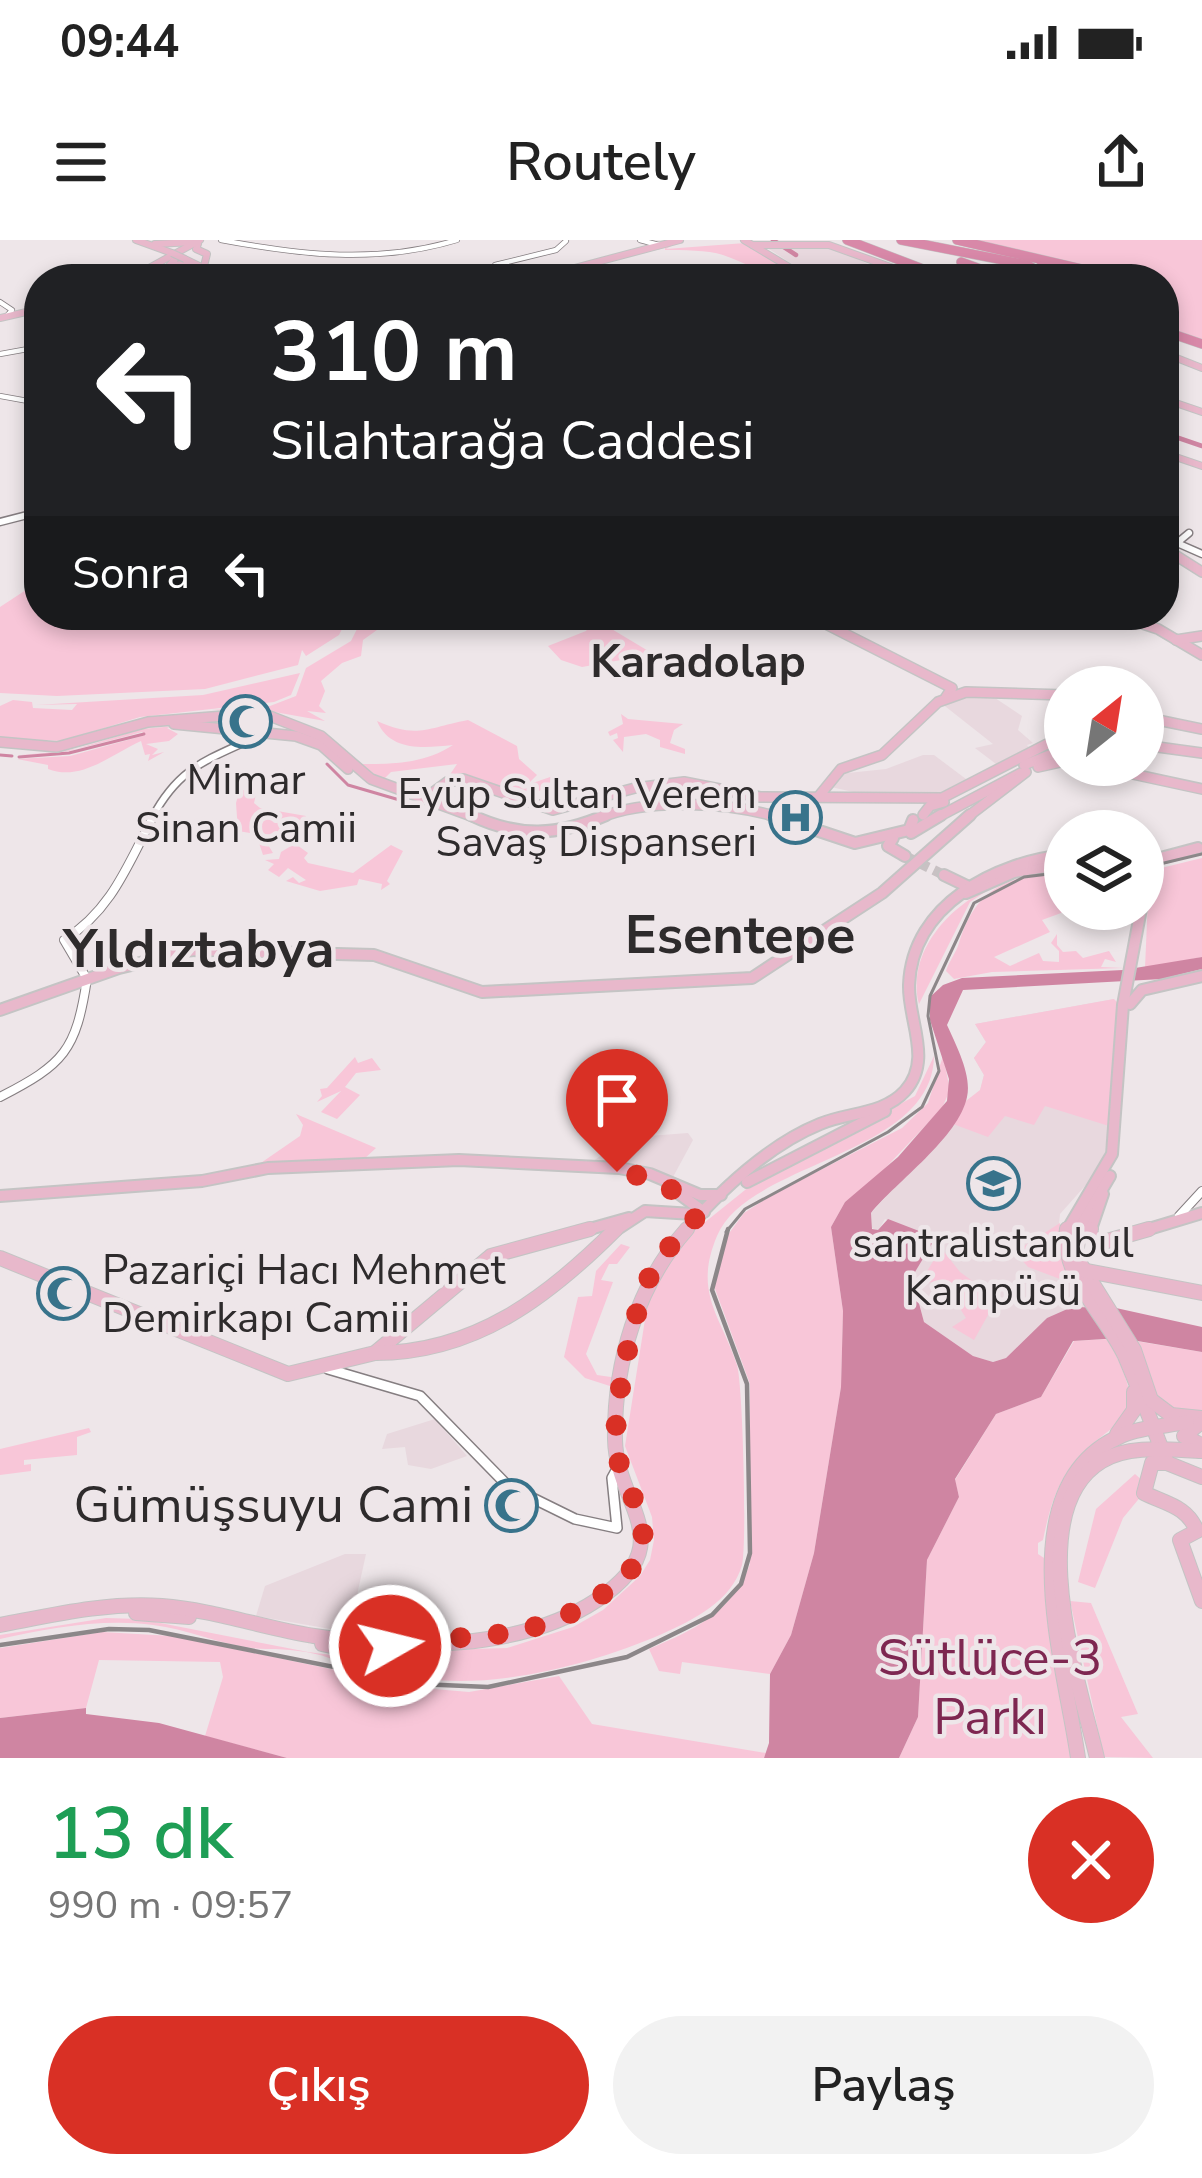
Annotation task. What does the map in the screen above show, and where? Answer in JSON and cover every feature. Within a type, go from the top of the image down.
[{"type":"highway","points":[[847,240],[911,264]]},
{"type":"highway","points":[[895,240],[1023,264]]},
{"type":"highway","points":[[895,240],[952,264]]},
{"type":"highway","points":[[895,240],[965,264]]},
{"type":"highway","points":[[895,240],[971,264]]},
{"type":"highway","points":[[954,240],[1020,264]]},
{"type":"highway","points":[[954,240],[1049,264]]},
{"type":"main road","points":[[140,240],[199,264]]},
{"type":"main road","points":[[571,264],[677,240]]},
{"type":"main road","points":[[157,246],[202,241]]},
{"type":"main road","points":[[163,264],[202,241]]},
{"type":"main road","points":[[202,241],[196,249],[207,254],[207,264]]},
{"type":"main road","points":[[763,246],[824,244],[883,264]]},
{"type":"main road","points":[[154,264],[157,246]]},
{"type":"main road","points":[[763,246],[789,264]]},
{"type":"main road","points":[[826,794],[843,767],[881,754],[953,689],[844,630]]},
{"type":"main road","points":[[1156,630],[1202,656]]},
{"type":"main road","points":[[858,636],[908,665],[975,692]]},
{"type":"main road","points":[[1174,640],[1202,636]]},
{"type":"main road","points":[[938,702],[975,692],[1044,694]]},
{"type":"main road","points":[[210,726],[208,718],[218,713]]},
{"type":"main road","points":[[0,745],[57,747],[136,724],[218,713],[310,740],[362,780],[428,796],[512,833],[577,828],[615,811],[665,804],[751,811],[891,850]]},
{"type":"main road","points":[[1164,721],[1202,729]]},
{"type":"main road","points":[[0,745],[60,750],[137,728],[261,728],[322,736],[371,779],[406,792]]},
{"type":"main road","points":[[428,796],[447,782],[468,779],[553,810],[652,786],[712,784],[754,797],[826,794],[916,811],[951,800],[991,774],[1044,751]]},
{"type":"main road","points":[[887,837],[881,844],[905,856],[887,841],[916,811],[956,795],[984,773],[1044,751]]},
{"type":"main road","points":[[1164,751],[1202,754]]},
{"type":"main road","points":[[428,796],[462,782],[542,812],[590,805],[652,786],[704,785],[757,800],[826,794],[947,813],[1044,767]]},
{"type":"main road","points":[[0,1010],[173,952],[374,956],[475,992],[712,983],[758,976],[882,893],[1006,781]]},
{"type":"main road","points":[[1164,785],[1202,789]]},
{"type":"main road","points":[[607,800],[615,811]]},
{"type":"main road","points":[[590,805],[600,809],[602,817]]},
{"type":"main road","points":[[858,844],[913,828],[916,811]]},
{"type":"main road","points":[[1164,850],[1200,848]]},
{"type":"main road","points":[[1164,857],[1200,848]]},
{"type":"main road","points":[[375,1353],[482,1260],[654,1208],[696,1208],[725,1193],[780,1146],[821,1123],[888,1104],[912,1082],[920,1047],[909,992],[911,969],[935,916],[968,887],[1044,860]]},
{"type":"main road","points":[[1017,867],[1044,865]]},
{"type":"main road","points":[[944,875],[968,887],[956,886],[944,875]]},
{"type":"main road","points":[[396,1638],[515,1635],[554,1623],[627,1574],[641,1552],[643,1536],[620,1467],[616,1433],[640,1303],[662,1256],[696,1208],[902,1101],[918,1082],[926,1049],[914,995],[916,971],[943,913],[968,887]]},
{"type":"main road","points":[[1136,930],[1135,982],[1123,1005],[1112,1154],[1089,1234],[1100,1243],[1202,1213]]},
{"type":"main road","points":[[1202,976],[1142,990],[1131,999],[1120,1149],[1075,1238],[1082,1270],[1155,1405],[1172,1415],[1202,1422]]},
{"type":"main road","points":[[1135,982],[1178,981]]},
{"type":"main road","points":[[821,1123],[836,1125],[836,1138]]},
{"type":"main road","points":[[780,1146],[786,1155],[799,1156]]},
{"type":"main road","points":[[0,1198],[217,1180],[254,1169],[460,1164],[617,1172],[659,1181],[696,1208]]},
{"type":"main road","points":[[0,1198],[373,1165]]},
{"type":"main road","points":[[1098,1190],[1070,1220],[1064,1241],[1069,1264],[1101,1305]]},
{"type":"main road","points":[[217,1619],[328,1641],[370,1627],[396,1638],[502,1643],[538,1636],[586,1614],[640,1570],[649,1548],[649,1528],[622,1443],[651,1287],[696,1208]]},
{"type":"main road","points":[[0,1258],[288,1374],[375,1353],[434,1351],[475,1335],[562,1279],[629,1218]]},
{"type":"main road","points":[[1082,1270],[1202,1293]]},
{"type":"main road","points":[[1101,1305],[1100,1284],[1112,1276]]},
{"type":"main road","points":[[1124,1344],[1135,1387],[1153,1426],[1184,1454]]},
{"type":"main road","points":[[1088,1757],[1049,1531],[1072,1472],[1128,1422],[1135,1387]]},
{"type":"main road","points":[[1105,1444],[1153,1426],[1202,1422]]},
{"type":"main road","points":[[1202,1422],[1184,1434],[1190,1443],[1184,1454],[1152,1463],[1144,1493],[1184,1507],[1197,1527],[1197,1532],[1180,1540],[1202,1600]]},
{"type":"main road","points":[[1153,1426],[1202,1477]]},
{"type":"main road","points":[[1088,1757],[1058,1533],[1070,1497],[1087,1471],[1146,1443],[1134,1431]]},
{"type":"main road","points":[[1120,1454],[1184,1454]]},
{"type":"main road","points":[[0,1628],[165,1613],[247,1622],[376,1658],[390,1656],[396,1638]]},
{"type":"street","points":[[279,240],[282,249]]},
{"type":"street","points":[[228,241],[270,249],[363,255],[428,250],[458,240]]},
{"type":"street","points":[[556,240],[566,241]]},
{"type":"street","points":[[640,240],[661,246]]},
{"type":"street","points":[[497,264],[556,250],[566,241]]},
{"type":"street","points":[[270,249],[350,255]]},
{"type":"street","points":[[345,264],[350,255]]},
{"type":"street","points":[[0,302],[12,310],[4,318]]},
{"type":"street","points":[[1179,541],[1189,533]]},
{"type":"street","points":[[0,1097],[56,1069],[72,1050],[87,979],[64,940],[95,920],[114,898],[139,838],[168,788],[261,728]]},
{"type":"street","points":[[1168,1225],[1193,1206],[1202,1191]]},
{"type":"street","points":[[320,1366],[432,1404],[508,1486],[574,1519],[616,1528],[612,1478],[620,1467]]},
{"type":"shaded area","points":[[808,245],[840,250],[868,264],[792,264],[769,249]]},
{"type":"shaded area","points":[[992,696],[1022,716],[1018,730],[1033,743],[1027,745],[1032,751],[996,764],[975,748],[993,744],[941,703],[955,697]]},
{"type":"shaded area","points":[[934,755],[966,779],[952,792],[938,795],[871,796],[831,787],[838,774],[886,769]]},
{"type":"shaded area","points":[[1202,957],[1202,969],[1162,979],[963,990],[947,1025],[967,1079],[962,1112],[940,1143],[871,1213],[872,1229],[878,1230],[888,1219],[932,1236],[912,1277],[924,1322],[973,1356],[993,1362],[1006,1358],[1047,1318],[1072,1307],[1116,1308],[1202,1327],[1202,1352],[1120,1338],[1073,1341],[1041,1397],[996,1414],[955,1479],[959,1497],[927,1560],[918,1717],[899,1758],[764,1758],[769,1743],[770,1674],[791,1635],[814,1553],[841,1387],[843,1311],[831,1227],[845,1202],[898,1157],[947,1101],[949,1079],[930,1020],[930,997],[943,985],[962,978],[1123,970]]},
{"type":"shaded area","name":"santralistanbul Kampüsü","points":[[1114,999],[1117,1057],[1105,1152],[1093,1177],[1060,1214],[1057,1242],[1059,1254],[1093,1309],[1047,1318],[1006,1358],[993,1362],[973,1356],[924,1322],[912,1276],[933,1242],[885,1219],[878,1231],[872,1228],[871,1213],[952,1126],[966,1101],[980,1091],[984,1075],[974,1058],[986,1042],[975,1024]]},
{"type":"shaded area","points":[[688,1133],[693,1140],[673,1177],[595,1160],[623,1138]]},
{"type":"shaded area","points":[[435,1419],[467,1456],[431,1469],[408,1465],[405,1447],[382,1449],[387,1434]]},
{"type":"shaded area","points":[[345,1554],[366,1554],[350,1627],[342,1631],[256,1616],[265,1586]]},
{"type":"shaded area","points":[[86,1708],[86,1714],[159,1723],[287,1758],[0,1758],[0,1718]]},
{"type":"green space","points":[[682,240],[666,249],[745,243],[781,264],[744,264],[717,253],[665,250],[665,248],[600,263]]},
{"type":"green space","points":[[966,240],[1202,240],[1202,343],[1179,335],[1179,264],[1040,264]]},
{"type":"green space","points":[[24,591],[24,630],[342,630],[306,656],[302,650],[298,665],[205,689],[57,696],[0,693],[0,607]]},
{"type":"green space","points":[[356,630],[377,630],[363,640],[361,656],[342,663],[321,681],[325,691],[319,706],[326,713],[307,711],[325,721],[269,711],[212,710],[270,706],[296,696],[306,668],[351,641]]},
{"type":"green space","points":[[613,630],[649,655],[582,667],[561,660],[548,646],[586,631]]},
{"type":"green space","points":[[300,673],[291,695],[274,702],[140,717],[62,741],[0,738],[0,706],[13,700],[32,702],[33,708],[72,710],[77,704],[36,705],[203,695]]},
{"type":"green space","points":[[621,714],[628,719],[683,724],[674,730],[670,743],[685,749],[685,754],[660,747],[660,740],[646,734],[624,737],[623,752],[613,740],[617,733],[610,736],[608,732],[623,724]]},
{"type":"green space","points":[[468,720],[517,746],[519,759],[537,775],[527,785],[556,775],[546,788],[525,797],[472,776],[449,776],[457,764],[391,772],[383,780],[356,764],[418,760],[453,745],[399,743],[377,721],[413,731]]},
{"type":"green space","points":[[175,726],[167,728],[178,734],[169,741],[146,744],[158,749],[152,755],[164,752],[148,761],[150,754],[145,755],[141,741],[72,772],[17,759],[70,756],[146,735],[142,732],[78,748],[142,729]]},
{"type":"green space","points":[[240,789],[256,794],[254,803],[260,808],[306,816],[297,845],[308,853],[304,858],[308,863],[353,873],[391,845],[403,851],[387,881],[390,884],[381,890],[382,884],[359,879],[357,885],[320,891],[286,881],[293,877],[299,883],[306,880],[288,868],[279,877],[268,870],[274,864],[265,860],[279,859],[291,846],[291,837],[264,838],[273,853],[263,855],[256,834],[238,831]]},
{"type":"green space","points":[[1202,858],[1202,957],[1145,968],[1147,930],[1164,930],[1164,867]]},
{"type":"green space","points":[[1044,874],[1042,920],[1044,930],[1050,932],[994,957],[1010,966],[1039,953],[1043,961],[1059,962],[1059,951],[1051,943],[1057,934],[1063,952],[1076,951],[1083,958],[1109,951],[1116,962],[1105,959],[1101,967],[1124,968],[992,972],[954,979],[946,971],[974,910],[996,888]]},
{"type":"green space","points":[[994,886],[970,902],[919,1004],[919,966],[935,933],[962,905]]},
{"type":"green space","points":[[1114,999],[1119,1004],[1109,1126],[1045,1106],[1034,1125],[1005,1116],[988,1137],[953,1124],[966,1101],[980,1090],[984,1075],[974,1058],[986,1042],[975,1024]]},
{"type":"green space","points":[[934,1056],[926,1089],[904,1116],[873,1137],[764,1190],[735,1211],[717,1236],[710,1256],[709,1289],[739,1379],[743,1551],[730,1589],[698,1616],[589,1660],[537,1673],[460,1681],[392,1674],[314,1654],[240,1646],[135,1623],[76,1625],[0,1639],[0,1635],[106,1618],[140,1619],[386,1662],[406,1651],[507,1648],[573,1627],[603,1610],[640,1576],[654,1540],[652,1517],[625,1446],[647,1307],[660,1275],[694,1231],[755,1182],[915,1096]]},
{"type":"green space","points":[[943,1056],[950,1090],[942,1108],[875,1179],[845,1202],[831,1227],[843,1311],[841,1387],[814,1553],[791,1635],[770,1674],[682,1662],[680,1674],[659,1671],[649,1649],[722,1607],[750,1564],[750,1384],[714,1286],[727,1236],[744,1213],[770,1196],[902,1128],[928,1103]]},
{"type":"green space","points":[[355,1057],[358,1063],[372,1058],[381,1070],[356,1073],[345,1087],[360,1095],[337,1119],[321,1112],[341,1091],[317,1102],[320,1089],[327,1088]]},
{"type":"green space","points":[[296,1114],[376,1148],[364,1159],[255,1167],[300,1136],[303,1125]]},
{"type":"green space","points":[[1060,1223],[1059,1255],[1076,1285],[1028,1267],[1015,1252]]},
{"type":"green space","points":[[621,1244],[630,1247],[617,1264],[609,1264],[601,1280],[613,1282],[586,1354],[597,1375],[618,1378],[616,1388],[585,1378],[564,1357],[578,1297],[592,1296],[596,1271]]},
{"type":"green space","points":[[941,1248],[960,1272],[997,1299],[974,1340],[952,1327],[966,1318],[946,1286],[936,1281],[924,1284]]},
{"type":"green space","name":"Sütlüce-3 Parkı","points":[[1108,1339],[1129,1391],[1129,1406],[1064,1478],[1038,1543],[1038,1554],[1044,1558],[1071,1758],[899,1758],[918,1717],[927,1560],[959,1497],[955,1480],[996,1414],[1041,1397],[1074,1341]]},
{"type":"green space","points":[[1135,1341],[1202,1352],[1202,1413],[1179,1411],[1157,1400]]},
{"type":"green space","points":[[89,1428],[91,1432],[77,1437],[77,1455],[24,1460],[24,1465],[31,1464],[31,1471],[0,1475],[0,1449]]},
{"type":"green space","points":[[1135,1474],[1144,1482],[1142,1495],[1123,1518],[1095,1588],[1078,1582],[1096,1509]]},
{"type":"green space","points":[[1070,1601],[1091,1603],[1138,1714],[1121,1717],[1153,1758],[1104,1757]]},
{"type":"green space","points":[[102,1632],[172,1636],[422,1688],[469,1692],[559,1676],[592,1724],[766,1753],[764,1758],[287,1758],[205,1736],[223,1677],[220,1662],[99,1660],[86,1708],[0,1718],[0,1648]]},
{"type":"waterway","points":[[773,240],[796,255]]},
{"type":"waterway","points":[[1179,438],[1202,446]]},
{"type":"waterway","points":[[19,757],[69,753],[144,734]]},
{"type":"waterway","points":[[0,755],[12,756]]},
{"type":"waterway","points":[[327,764],[348,785],[403,801]]},
{"type":"tunnel","points":[[905,856],[944,875]]},
{"type":"tram line","points":[[1164,863],[1202,854]]},
{"type":"tram line","points":[[728,1230],[745,1209],[888,1132],[922,1107],[939,1071],[928,1016],[930,996],[974,903],[1024,877],[1044,875]]},
{"type":"tram line","points":[[0,1645],[109,1629],[149,1630],[419,1684],[488,1687],[627,1657],[712,1615],[741,1584],[750,1553],[747,1384],[712,1290],[728,1230]]},
{"type":"place","name":"Mimar Sinan Camii","points":[[246,721]]},
{"type":"place","name":"Eyüp Sultan Verem Savaş Dispanseri","points":[[796,818]]},
{"type":"place","name":"santralistanbul Kampüsü","points":[[993,1184]]},
{"type":"place","name":"Pazariçi Hacı Mehmet Demirkapı Camii","points":[[63,1294]]},
{"type":"place","name":"Gümüşsuyu Cami","points":[[512,1505]]},
{"type":"district","name":"Karadolap","points":[[698,662]]},
{"type":"district","name":"Esentepe","points":[[740,935]]},
{"type":"district","name":"Yıldıztabya","points":[[199,949]]},
{"type":"route","points":[[390,1646],[398,1646],[399,1640],[504,1636],[543,1627],[600,1597],[639,1557],[641,1520],[616,1447],[619,1410],[644,1287],[662,1256],[695,1219],[686,1199],[671,1187],[645,1176],[617,1172]]}]
